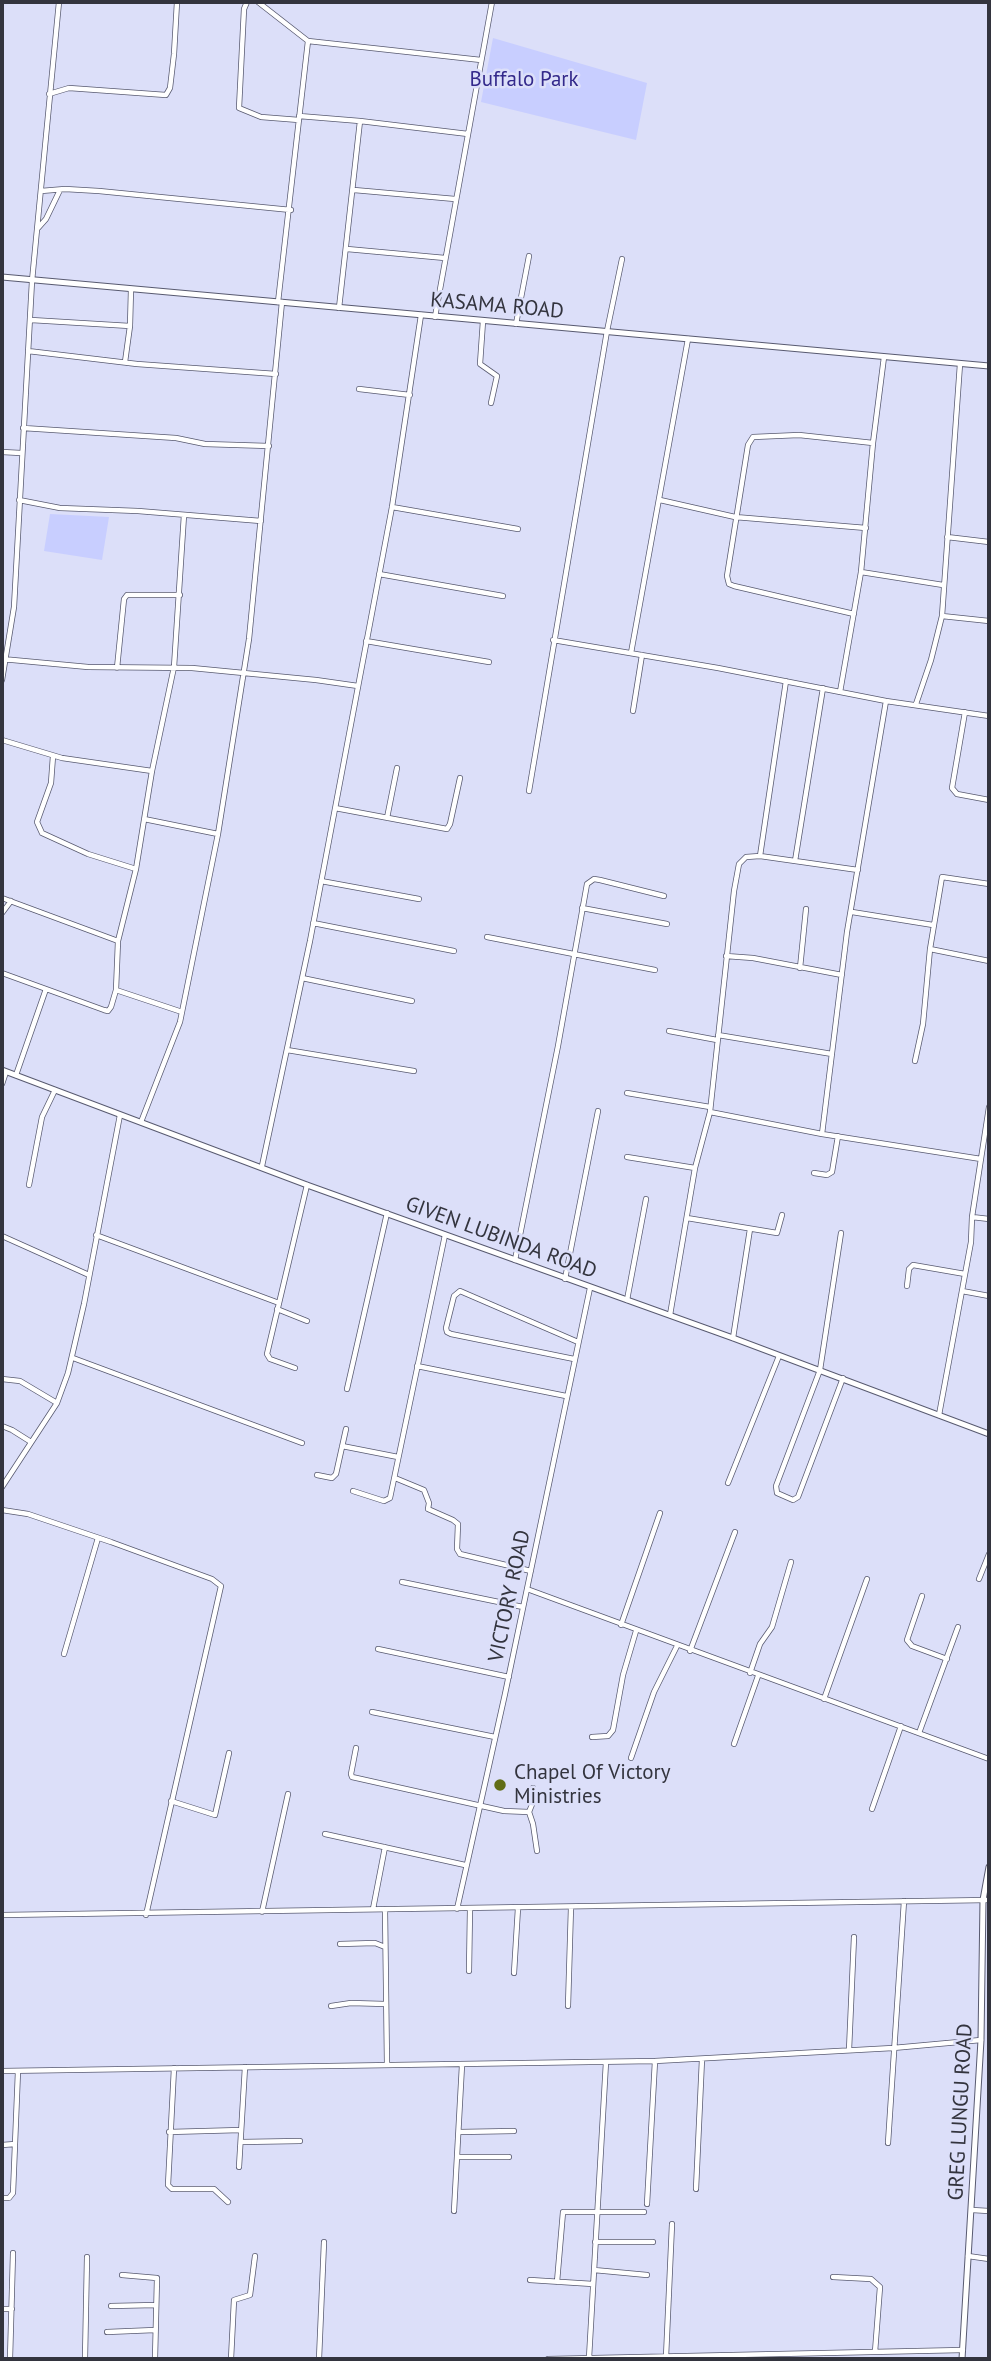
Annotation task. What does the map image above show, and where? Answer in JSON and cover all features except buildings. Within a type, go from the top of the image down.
[{"type":"street","points":[[2,680],[18,564],[21,453],[32,281],[60,2]]},
{"type":"street","points":[[49,94],[69,88],[166,94],[170,88],[177,2]]},
{"type":"street","points":[[247,2],[243,9],[239,108],[261,117],[360,121],[468,134]]},
{"type":"street","points":[[259,2],[308,41],[481,60]]},
{"type":"street","points":[[435,317],[492,2]]},
{"type":"street","points":[[141,1122],[182,1012],[218,834],[243,674],[261,521],[276,374],[280,302],[308,41]]},
{"type":"street","points":[[339,308],[360,121]]},
{"type":"street","points":[[41,191],[60,190],[230,202],[290,210]]},
{"type":"street","points":[[37,229],[46,219],[60,190]]},
{"type":"street","points":[[354,190],[455,199]]},
{"type":"street","points":[[347,249],[445,258]]},
{"type":"street","points":[[516,324],[529,256]]},
{"type":"street","points":[[529,791],[607,331],[622,259]]},
{"type":"street","name":"KASAMA ROAD","points":[[2,277],[989,366]]},
{"type":"street","points":[[125,362],[131,289]]},
{"type":"street","points":[[261,1166],[313,923],[392,507],[421,315]]},
{"type":"street","points":[[31,320],[130,326]]},
{"type":"street","points":[[483,321],[480,364],[497,376],[491,403]]},
{"type":"street","points":[[631,653],[688,339]]},
{"type":"street","points":[[28,351],[276,374]]},
{"type":"street","points":[[840,692],[861,572],[884,357]]},
{"type":"street","points":[[916,704],[942,616],[960,364]]},
{"type":"street","points":[[359,389],[410,395]]},
{"type":"street","points":[[23,428],[176,438],[205,444],[268,446]]},
{"type":"street","points":[[854,614],[729,584],[727,576],[748,445],[753,437],[799,435],[873,443]]},
{"type":"street","points":[[2,452],[21,453]]},
{"type":"street","points":[[19,500],[60,508],[261,521]]},
{"type":"street","points":[[660,500],[735,517],[866,528]]},
{"type":"street","points":[[392,507],[518,529]]},
{"type":"street","points":[[2,973],[106,1011],[111,1007],[116,989],[118,941],[136,869],[152,771],[174,667],[184,515]]},
{"type":"street","points":[[947,537],[989,542]]},
{"type":"street","points":[[861,572],[943,585]]},
{"type":"street","points":[[379,574],[503,596]]},
{"type":"street","points":[[117,668],[124,599],[127,595],[180,595]]},
{"type":"street","points":[[942,616],[989,621]]},
{"type":"street","points":[[553,640],[886,701],[989,716]]},
{"type":"street","points":[[366,641],[489,662]]},
{"type":"street","points":[[633,710],[642,655]]},
{"type":"street","points":[[4,659],[117,668],[174,667],[358,686]]},
{"type":"street","points":[[760,856],[786,681]]},
{"type":"street","points":[[795,861],[823,688]]},
{"type":"street","points":[[822,1134],[847,932],[886,701]]},
{"type":"street","points":[[965,712],[952,788],[957,794],[989,800]]},
{"type":"street","points":[[2,740],[53,756],[152,771]]},
{"type":"street","points":[[53,756],[51,783],[37,822],[42,833],[88,854],[136,869]]},
{"type":"street","points":[[387,818],[397,768]]},
{"type":"street","points":[[335,808],[447,829],[460,778]]},
{"type":"street","points":[[144,819],[218,834]]},
{"type":"street","points":[[670,1315],[695,1168],[710,1110],[726,956],[739,864],[746,857],[760,856],[858,870]]},
{"type":"street","points":[[915,1061],[923,1024],[933,925],[942,877],[989,884]]},
{"type":"street","points":[[514,1260],[558,1046],[586,884],[594,880],[664,896]]},
{"type":"street","points":[[321,881],[419,899]]},
{"type":"street","points":[[2,898],[118,941]]},
{"type":"street","points":[[2,913],[11,901]]},
{"type":"street","points":[[582,908],[667,924]]},
{"type":"street","points":[[800,968],[806,909]]},
{"type":"street","points":[[852,912],[933,925]]},
{"type":"street","points":[[313,923],[454,951]]},
{"type":"street","points":[[487,937],[655,970]]},
{"type":"street","points":[[930,949],[989,961]]},
{"type":"street","points":[[726,956],[752,958],[842,975]]},
{"type":"street","points":[[302,978],[412,1001]]},
{"type":"street","points":[[16,1076],[46,989]]},
{"type":"street","points":[[116,989],[182,1012]]},
{"type":"street","points":[[669,1031],[832,1054]]},
{"type":"street","points":[[287,1050],[414,1071]]},
{"type":"street","points":[[2,1084],[4,1071]]},
{"type":"street","name":"GIVEN LUBINDA ROAD","points":[[4,1071],[307,1185],[843,1378],[989,1434]]},
{"type":"street","points":[[29,1185],[43,1117],[55,1090]]},
{"type":"street","points":[[627,1093],[822,1134],[981,1159]]},
{"type":"street","points":[[939,1415],[965,1273],[989,1107]]},
{"type":"street","points":[[565,1279],[597,1111]]},
{"type":"street","points":[[3,1484],[57,1403],[73,1358],[120,1115]]},
{"type":"street","points":[[814,1173],[827,1175],[832,1172],[838,1136]]},
{"type":"street","points":[[626,1157],[695,1168]]},
{"type":"street","points":[[295,1368],[270,1359],[267,1354],[307,1185]]},
{"type":"street","points":[[627,1300],[646,1199]]},
{"type":"street","points":[[347,1389],[387,1213]]},
{"type":"street","points":[[687,1218],[777,1233],[782,1215]]},
{"type":"street","points":[[972,1217],[989,1219]]},
{"type":"street","points":[[733,1338],[750,1229]]},
{"type":"street","points":[[841,1233],[820,1370],[775,1492],[793,1500],[798,1497],[843,1378]]},
{"type":"street","points":[[96,1235],[279,1303]]},
{"type":"street","points":[[353,1491],[388,1501],[446,1235]]},
{"type":"street","points":[[2,1236],[89,1275]]},
{"type":"street","points":[[907,1286],[909,1269],[913,1265],[965,1273]]},
{"type":"street","name":"VICTORY ROAD","points":[[457,1909],[590,1288]]},
{"type":"street","points":[[574,1359],[447,1332],[454,1296],[460,1291],[578,1342]]},
{"type":"street","points":[[962,1291],[989,1296]]},
{"type":"street","points":[[277,1310],[307,1321]]},
{"type":"street","points":[[728,1483],[779,1356]]},
{"type":"street","points":[[73,1358],[302,1443]]},
{"type":"street","points":[[418,1366],[566,1396]]},
{"type":"street","points":[[2,1379],[20,1381],[57,1403]]},
{"type":"street","points":[[2,1426],[31,1442]]},
{"type":"street","points":[[317,1475],[334,1476],[346,1429]]},
{"type":"street","points":[[342,1446],[398,1457]]},
{"type":"street","points":[[395,1478],[424,1490],[429,1503],[428,1509],[458,1524],[457,1549],[460,1554],[531,1571]]},
{"type":"street","points":[[2,1510],[29,1514],[212,1579],[221,1586],[146,1914]]},
{"type":"street","points":[[621,1625],[660,1513]]},
{"type":"street","points":[[690,1651],[735,1532]]},
{"type":"street","points":[[64,1654],[98,1538]]},
{"type":"street","points":[[979,1579],[989,1554]]},
{"type":"street","points":[[750,1673],[760,1644],[772,1627],[791,1562]]},
{"type":"street","points":[[824,1699],[867,1579]]},
{"type":"street","points":[[402,1582],[523,1607]]},
{"type":"street","points":[[527,1589],[989,1759]]},
{"type":"street","points":[[922,1596],[907,1640],[912,1646],[947,1659]]},
{"type":"street","points":[[919,1733],[958,1627]]},
{"type":"street","points":[[592,1737],[608,1736],[613,1730],[622,1675],[636,1631]]},
{"type":"street","points":[[631,1758],[654,1692],[677,1646]]},
{"type":"street","points":[[378,1649],[509,1676]]},
{"type":"street","points":[[734,1744],[758,1676]]},
{"type":"street","points":[[372,1712],[495,1737]]},
{"type":"street","points":[[872,1808],[901,1726]]},
{"type":"street","points":[[356,1748],[352,1777],[503,1811],[529,1812]]},
{"type":"street","points":[[172,1801],[215,1815],[229,1753]]},
{"type":"street","points":[[533,1788],[533,1802],[529,1812],[537,1851]]},
{"type":"street","points":[[262,1912],[288,1794]]},
{"type":"street","points":[[325,1834],[465,1865]]},
{"type":"street","points":[[373,1909],[385,1847]]},
{"type":"street","name":"GREG LUNGU ROAD","points":[[962,2359],[989,1867]]},
{"type":"street","points":[[2,1915],[986,1900]]},
{"type":"street","points":[[888,2143],[904,1901]]},
{"type":"street","points":[[568,2006],[570,1907]]},
{"type":"street","points":[[513,1973],[518,1908]]},
{"type":"street","points":[[385,1909],[387,2065]]},
{"type":"street","points":[[469,1971],[470,1909]]},
{"type":"street","points":[[849,2050],[854,1937]]},
{"type":"street","points":[[340,1944],[375,1943],[385,1947]]},
{"type":"street","points":[[331,2006],[351,2003],[385,2004]]},
{"type":"street","points":[[2,2071],[655,2061],[893,2048],[981,2040]]},
{"type":"street","points":[[696,2189],[702,2059]]},
{"type":"street","points":[[647,2204],[655,2061]]},
{"type":"street","points":[[589,2358],[606,2062]]},
{"type":"street","points":[[454,2211],[462,2065]]},
{"type":"street","points":[[239,2167],[245,2067]]},
{"type":"street","points":[[174,2068],[169,2132],[169,2188],[214,2189],[228,2202]]},
{"type":"street","points":[[2,2198],[9,2198],[13,2193],[18,2071]]},
{"type":"street","points":[[169,2132],[241,2130]]},
{"type":"street","points":[[459,2132],[514,2131]]},
{"type":"street","points":[[241,2142],[300,2141]]},
{"type":"street","points":[[2,2145],[15,2144]]},
{"type":"street","points":[[457,2157],[509,2157]]},
{"type":"street","points":[[972,2210],[989,2211]]},
{"type":"street","points":[[557,2281],[563,2212],[644,2213]]},
{"type":"street","points":[[662,2358],[672,2224]]},
{"type":"street","points":[[319,2359],[324,2242]]},
{"type":"street","points":[[595,2242],[653,2242]]},
{"type":"street","points":[[10,2359],[13,2253]]},
{"type":"street","points":[[231,2359],[233,2304],[235,2298],[250,2295],[255,2256]]},
{"type":"street","points":[[968,2256],[989,2259]]},
{"type":"street","points":[[85,2359],[88,2257]]},
{"type":"street","points":[[594,2270],[647,2275]]},
{"type":"street","points":[[122,2275],[157,2278],[155,2359]]},
{"type":"street","points":[[833,2277],[871,2279],[880,2287],[875,2352]]},
{"type":"street","points":[[530,2280],[593,2284]]},
{"type":"street","points":[[111,2306],[156,2305]]},
{"type":"street","points":[[2,2309],[12,2309]]},
{"type":"street","points":[[107,2332],[156,2330]]},
{"type":"street","points":[[2,2331],[11,2331]]},
{"type":"street","points":[[548,2359],[832,2356],[963,2350]]},
{"type":"green space","name":"Buffalo Park","points":[[493,38],[647,83],[636,140],[481,102]]},
{"type":"green space","points":[[50,514],[109,517],[102,560],[44,551]]},
{"type":"place","name":"Chapel Of Victory Ministries","points":[[500,1785]]}]
